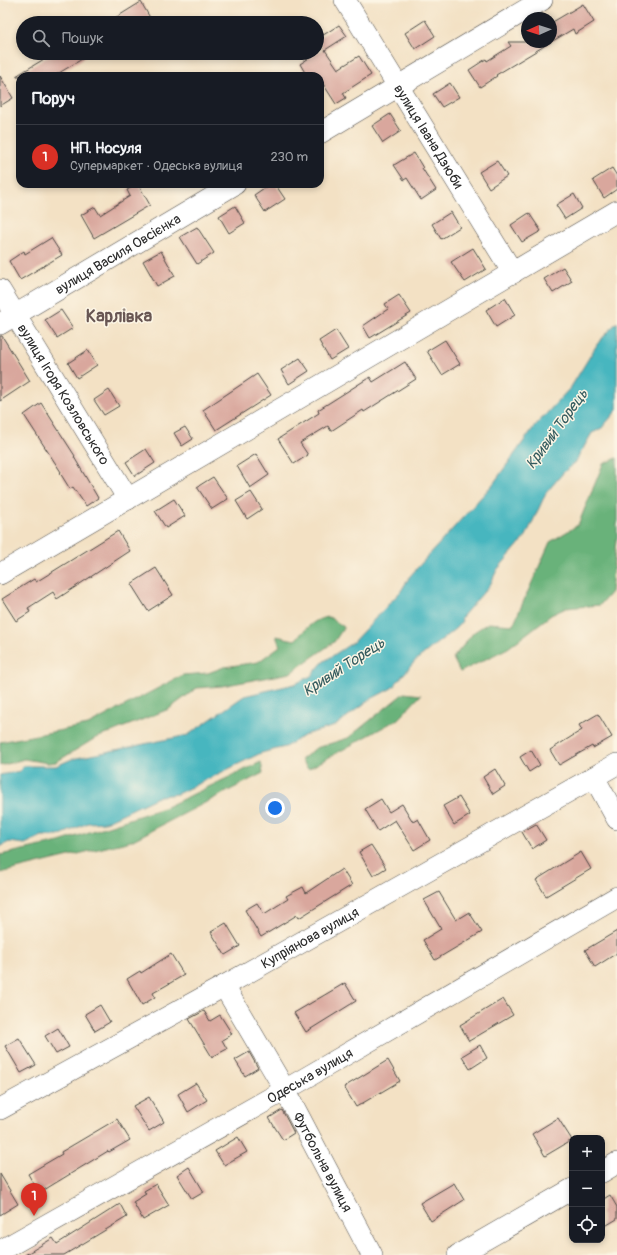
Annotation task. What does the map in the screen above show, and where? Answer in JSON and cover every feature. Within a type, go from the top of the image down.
[{"type":"street","name":"вулиця Івана Дзюби","points":[[345,0],[512,273]]},
{"type":"street","points":[[324,131],[542,0]]},
{"type":"street","name":"вулиця Василя Овсієнка","points":[[8,320],[228,188]]},
{"type":"street","points":[[0,574],[617,211]]},
{"type":"street","name":"вулиця Ігоря Козловського","points":[[0,290],[8,320],[128,499]]},
{"type":"street","name":"Купріянова вулиця","points":[[0,1109],[224,986],[617,764]]},
{"type":"street","points":[[594,777],[617,819]]},
{"type":"street","name":"Одеська вулиця","points":[[0,1251],[285,1090],[617,897]]},
{"type":"street","name":"Футбольна вулиця","points":[[224,986],[285,1090],[372,1255]]},
{"type":"street","points":[[604,1171],[617,1163]]},
{"type":"street","points":[[458,1255],[569,1191]]},
{"type":"green space","points":[[617,458],[617,538],[611,592],[600,605],[566,608],[551,615],[508,648],[460,672],[453,658],[474,632],[488,623],[513,625],[550,542],[578,525],[603,464]]},
{"type":"green space","points":[[329,617],[344,627],[334,642],[290,673],[222,686],[197,688],[169,709],[94,739],[56,762],[48,763],[24,759],[0,766],[0,742],[88,725],[183,675],[208,673],[224,667],[258,662],[280,646],[276,636],[295,640],[314,622]]},
{"type":"green space","points":[[404,693],[421,695],[398,719],[308,769],[301,760],[316,748],[348,738]]},
{"type":"green space","points":[[261,762],[263,773],[131,841],[0,873],[0,855],[59,842],[166,807]]},
{"type":"water","name":"Кривий Торець","points":[[617,322],[617,410],[601,429],[592,433],[576,461],[563,473],[546,493],[526,536],[497,570],[490,585],[461,618],[462,621],[456,628],[415,661],[392,688],[369,700],[335,726],[307,734],[285,747],[261,753],[177,794],[160,796],[105,822],[88,823],[58,836],[42,836],[25,844],[9,842],[0,847],[0,775],[20,771],[23,766],[56,766],[72,759],[188,735],[244,696],[295,684],[311,676],[323,662],[352,643],[401,591],[410,576],[493,484],[534,427],[571,387],[598,343]]},
{"type":"building","points":[[141,2],[149,16],[118,16]]},
{"type":"building","points":[[583,4],[594,22],[575,34],[573,29],[557,38],[557,19]]},
{"type":"building","points":[[425,20],[435,36],[415,49],[405,33]]},
{"type":"building","points":[[339,25],[347,36],[325,50],[338,69],[359,56],[371,75],[343,93],[346,98],[336,104],[324,85],[324,72],[305,72],[300,64],[306,60],[324,60],[324,35]]},
{"type":"building","points":[[508,42],[521,42],[521,48],[541,48],[496,75],[497,76],[480,87],[469,70],[511,46]]},
{"type":"building","points":[[42,60],[80,60],[61,72],[23,72]]},
{"type":"building","points":[[0,76],[13,98],[0,106]]},
{"type":"building","points":[[450,83],[459,97],[442,107],[433,94]]},
{"type":"building","points":[[390,114],[401,131],[383,143],[372,126]]},
{"type":"building","points":[[414,153],[436,190],[421,200],[407,178],[404,180],[394,165]]},
{"type":"building","points":[[497,161],[507,176],[489,188],[479,172]]},
{"type":"building","points":[[612,168],[617,176],[617,189],[604,198],[593,180]]},
{"type":"building","points":[[131,188],[140,188],[150,205],[94,238],[81,215],[95,207],[100,215],[130,196],[127,190]]},
{"type":"building","points":[[264,188],[278,188],[285,199],[265,212],[254,195]]},
{"type":"building","points":[[574,194],[582,208],[565,219],[556,205]]},
{"type":"building","points":[[235,206],[245,223],[229,233],[219,216]]},
{"type":"building","points":[[451,212],[460,227],[441,239],[432,224]]},
{"type":"building","points":[[529,213],[541,231],[522,242],[511,225]]},
{"type":"building","points":[[197,227],[214,253],[197,264],[180,237]]},
{"type":"building","points":[[51,238],[62,255],[20,280],[9,261],[24,251],[25,254]]},
{"type":"building","points":[[473,248],[486,269],[465,282],[451,262]]},
{"type":"building","points":[[161,251],[175,276],[157,286],[143,261]]},
{"type":"building","points":[[563,267],[572,281],[553,293],[544,279]]},
{"type":"building","points":[[399,295],[411,313],[370,338],[363,326],[388,309],[385,304]]},
{"type":"building","points":[[505,298],[515,315],[496,327],[486,310]]},
{"type":"building","points":[[61,310],[73,328],[57,338],[45,320]]},
{"type":"building","points":[[336,330],[348,349],[330,360],[319,341]]},
{"type":"building","points":[[0,336],[2,336],[30,381],[0,401]]},
{"type":"building","points":[[445,340],[460,364],[442,375],[427,351]]},
{"type":"building","points":[[88,350],[97,365],[77,378],[68,363]]},
{"type":"building","points":[[300,358],[309,371],[289,384],[281,370]]},
{"type":"building","points":[[405,362],[416,379],[364,412],[363,410],[331,431],[328,426],[300,443],[308,455],[294,464],[278,439],[319,413],[318,410],[370,377],[373,382]]},
{"type":"building","points":[[257,374],[271,395],[216,430],[203,410]]},
{"type":"building","points":[[109,390],[119,406],[104,415],[94,400]]},
{"type":"building","points":[[41,403],[75,456],[74,457],[98,498],[86,506],[73,487],[70,489],[60,473],[61,472],[24,415]]},
{"type":"building","points":[[185,427],[193,439],[182,446],[174,433]]},
{"type":"building","points":[[146,449],[155,463],[135,476],[126,462]]},
{"type":"building","points":[[256,454],[269,475],[250,488],[237,466]]},
{"type":"building","points":[[213,477],[228,499],[212,509],[197,487]]},
{"type":"building","points":[[251,492],[262,509],[247,519],[236,501]]},
{"type":"building","points":[[174,499],[185,516],[166,528],[155,511]]},
{"type":"building","points":[[118,531],[130,551],[57,599],[53,592],[28,608],[30,612],[16,621],[2,599],[34,579],[36,582]]},
{"type":"building","points":[[156,568],[173,595],[148,611],[131,584]]},
{"type":"building","points":[[598,714],[612,737],[593,748],[592,746],[559,765],[550,750],[582,730],[579,725]]},
{"type":"building","points":[[531,750],[540,765],[529,772],[520,757]]},
{"type":"building","points":[[495,769],[505,786],[493,794],[483,777]]},
{"type":"building","points":[[459,797],[470,815],[454,825],[443,806]]},
{"type":"building","points":[[381,799],[389,812],[402,804],[413,822],[418,819],[430,840],[414,850],[395,820],[378,831],[365,809]]},
{"type":"building","points":[[536,824],[546,840],[532,849],[522,832]]},
{"type":"building","points":[[371,845],[386,868],[373,876],[359,852]]},
{"type":"building","points":[[581,852],[591,869],[546,896],[536,880]]},
{"type":"building","points":[[342,869],[352,885],[299,918],[297,915],[261,937],[245,910],[257,903],[264,914],[288,899],[286,896],[303,887],[306,893]]},
{"type":"building","points":[[439,892],[456,920],[469,912],[482,932],[435,960],[423,940],[441,929],[424,900]]},
{"type":"building","points":[[226,923],[240,946],[225,955],[211,932]]},
{"type":"building","points":[[617,931],[617,953],[595,967],[585,950]]},
{"type":"building","points":[[171,954],[184,975],[153,993],[155,997],[142,1005],[127,979],[140,971],[141,973]]},
{"type":"building","points":[[345,983],[356,1001],[306,1032],[294,1013]]},
{"type":"building","points":[[503,999],[513,1015],[469,1041],[460,1025]]},
{"type":"building","points":[[100,1005],[110,1022],[95,1031],[85,1014]]},
{"type":"building","points":[[204,1011],[210,1021],[220,1015],[232,1034],[222,1040],[227,1049],[212,1057],[189,1019]]},
{"type":"building","points":[[58,1028],[69,1047],[56,1054],[45,1036]]},
{"type":"building","points":[[19,1038],[36,1065],[21,1073],[5,1046]]},
{"type":"building","points":[[480,1045],[487,1058],[470,1069],[462,1056]]},
{"type":"building","points":[[249,1052],[258,1068],[245,1076],[235,1060]]},
{"type":"building","points":[[388,1060],[400,1081],[356,1107],[344,1087]]},
{"type":"building","points":[[196,1083],[207,1100],[188,1112],[178,1094]]},
{"type":"building","points":[[149,1097],[164,1122],[149,1131],[133,1106]]},
{"type":"building","points":[[282,1110],[294,1133],[283,1140],[269,1118]]},
{"type":"building","points":[[558,1118],[569,1135],[569,1142],[545,1156],[532,1134]]},
{"type":"building","points":[[117,1119],[130,1140],[109,1152],[108,1151],[39,1193],[28,1174],[62,1154],[61,1152]]},
{"type":"building","points":[[238,1137],[247,1152],[224,1165],[215,1151]]},
{"type":"building","points":[[189,1167],[204,1192],[192,1199],[177,1175]]},
{"type":"building","points":[[0,1174],[18,1204],[0,1215]]},
{"type":"building","points":[[454,1183],[464,1200],[431,1221],[420,1203]]},
{"type":"building","points":[[156,1184],[169,1205],[143,1220],[133,1202],[146,1194],[144,1191]]},
{"type":"building","points":[[610,1195],[617,1207],[617,1219],[605,1226],[605,1207],[605,1198]]},
{"type":"building","points":[[120,1204],[127,1217],[64,1255],[25,1255],[53,1238],[57,1244]]},
{"type":"place","name":"НП. Носуля","points":[[34,1216]]},
{"type":"district","name":"Карлівка","points":[[119,316]]}]
